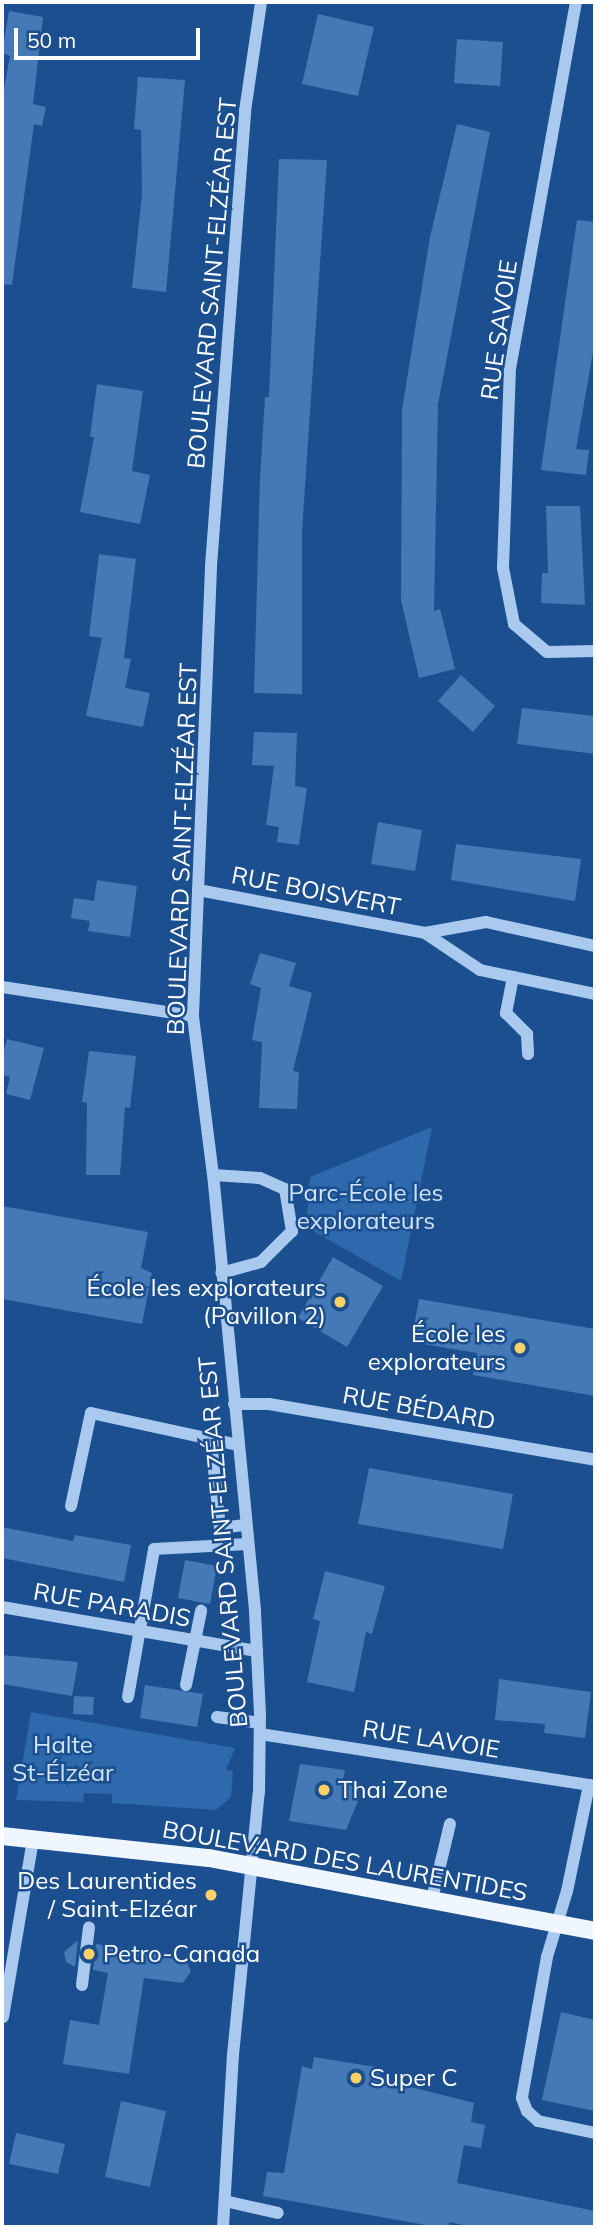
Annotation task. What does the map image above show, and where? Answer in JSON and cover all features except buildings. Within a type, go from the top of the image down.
[{"type":"main road","name":"BOULEVARD DES LAURENTIDES","points":[[2,1836],[251,1865],[595,1931]]},
{"type":"street","name":"BOULEVARD SAINT-ELZÉAR EST","points":[[223,2227],[260,1729],[257,1651],[214,1175],[193,1016],[213,537],[245,111],[261,2]]},
{"type":"street","name":"RUE SAVOIE","points":[[576,2],[510,368],[503,568],[514,624],[547,652],[595,651]]},
{"type":"street","name":"RUE BOISVERT","points":[[198,890],[425,933],[486,922],[595,946]]},
{"type":"street","name":"RUE BOISVERT","points":[[425,933],[480,970],[595,994]]},
{"type":"street","points":[[513,977],[506,1013],[527,1034],[528,1054]]},
{"type":"street","points":[[2,988],[193,1016]]},
{"type":"street","points":[[214,1175],[260,1178],[285,1189],[292,1231],[261,1262],[222,1273]]},
{"type":"street","name":"RUE BÉDARD","points":[[234,1404],[269,1404],[595,1460]]},
{"type":"street","points":[[71,1506],[91,1413],[238,1445]]},
{"type":"street","points":[[211,1441],[221,1545]]},
{"type":"street","points":[[220,1528],[246,1525]]},
{"type":"street","points":[[128,1697],[154,1549],[248,1544]]},
{"type":"street","name":"RUE PARADIS","points":[[2,1607],[257,1651]]},
{"type":"street","points":[[186,1685],[201,1611]]},
{"type":"street","name":"RUE LAVOIE","points":[[218,1717],[260,1729],[592,1785]]},
{"type":"street","points":[[592,1785],[558,1924],[547,1957],[522,2098],[527,2111],[538,2121],[595,2133]]},
{"type":"street","points":[[432,1899],[450,1824]]},
{"type":"street","points":[[3,2017],[33,1839]]},
{"type":"street","points":[[82,1985],[89,1927]]},
{"type":"street","points":[[225,2201],[278,2213]]},
{"type":"green space","name":"Parc-École les explorateurs","points":[[432,1127],[401,1281],[306,1227],[310,1177]]},
{"type":"green space","name":"Halte St-Élzéar","points":[[31,1712],[235,1748],[226,1770],[233,1771],[231,1797],[216,1810],[112,1803],[112,1794],[84,1793],[83,1802],[16,1800]]},
{"type":"place","name":"École les explorateurs (Pavillon 2)","points":[[340,1302]]},
{"type":"place","name":"École les explorateurs","points":[[520,1348]]},
{"type":"place","name":"Thai Zone","points":[[324,1790]]},
{"type":"place","name":"Des Laurentides / Saint-Elzéar","points":[[211,1895]]},
{"type":"place","name":"Petro-Canada","points":[[89,1954]]},
{"type":"place","name":"Super C","points":[[356,2078]]}]
